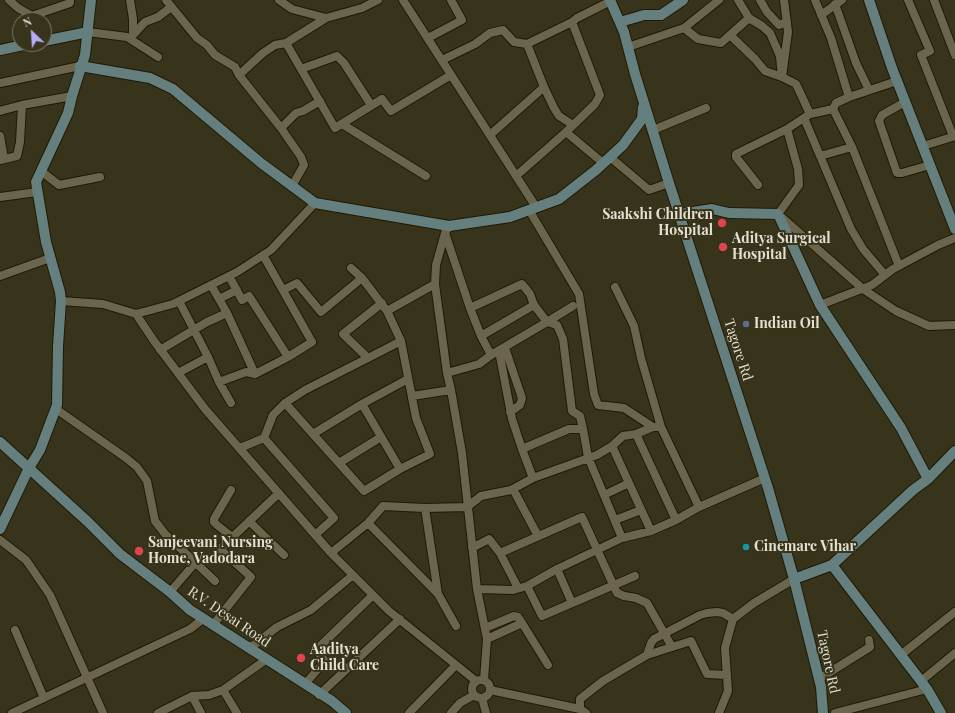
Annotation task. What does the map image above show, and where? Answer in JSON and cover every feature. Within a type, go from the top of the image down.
[{"type":"street","points":[[9,0],[23,12]]},
{"type":"street","points":[[46,12],[70,2],[70,0]]},
{"type":"street","points":[[0,529],[31,470],[57,405],[58,346],[61,301],[60,292],[46,242],[36,182],[68,113],[80,66],[85,55],[92,0]]},
{"type":"street","points":[[130,0],[133,19],[133,35],[145,22],[158,17],[168,3],[197,38],[207,45],[215,55],[235,67],[239,75],[281,128],[301,157],[304,165],[292,186]]},
{"type":"street","points":[[279,0],[292,9],[326,18]]},
{"type":"street","points":[[290,0],[292,9]]},
{"type":"street","points":[[239,75],[263,53],[275,45],[286,43],[326,18],[362,8],[378,0]]},
{"type":"street","points":[[403,0],[516,176],[579,294],[594,394],[598,404],[624,408],[657,427]]},
{"type":"street","points":[[428,38],[462,20],[451,0]]},
{"type":"street","points":[[620,22],[644,15],[661,15],[683,0]]},
{"type":"street","points":[[628,48],[684,28],[720,0]]},
{"type":"street","points":[[738,0],[749,18],[770,33],[780,56],[782,77]]},
{"type":"street","points":[[760,0],[767,12],[779,24],[787,22]]},
{"type":"street","points":[[782,77],[788,32],[784,0]]},
{"type":"street","points":[[815,0],[831,38],[849,97]]},
{"type":"street","points":[[869,0],[897,81],[955,229]]},
{"type":"street","points":[[908,0],[930,51],[921,55],[954,136],[923,146]]},
{"type":"street","points":[[934,0],[955,55]]},
{"type":"street","points":[[442,60],[475,44],[490,33],[503,30],[514,42],[527,44],[610,1]]},
{"type":"street","name":"Tagore Rd","points":[[610,1],[620,22],[669,183],[765,478],[794,579],[819,679],[823,713]]},
{"type":"street","points":[[821,15],[839,2],[856,63],[870,90]]},
{"type":"street","points":[[684,28],[698,39],[720,43],[749,18]]},
{"type":"street","points":[[516,176],[566,132],[595,104],[600,95],[572,22]]},
{"type":"street","points":[[52,39],[88,32],[127,37],[158,57]]},
{"type":"street","points":[[730,35],[765,71],[796,84],[820,156],[851,229],[863,249],[885,275]]},
{"type":"street","points":[[286,43],[335,128],[382,99],[391,111],[451,75]]},
{"type":"street","points":[[527,44],[554,108],[559,116],[573,125]]},
{"type":"street","points":[[0,50],[12,47]]},
{"type":"street","points":[[301,69],[337,56],[344,63],[371,106]]},
{"type":"street","points":[[0,83],[80,66],[150,78],[173,89],[261,163],[315,203],[447,229],[510,217],[559,199],[623,145],[642,119],[643,100]]},
{"type":"street","points":[[758,185],[736,157],[736,154],[787,129],[807,116],[833,109],[836,103],[849,97],[897,81]]},
{"type":"street","points":[[490,135],[544,87]]},
{"type":"street","points":[[0,112],[22,105],[72,96]]},
{"type":"street","points":[[281,128],[296,112],[303,111],[320,100]]},
{"type":"street","points":[[905,102],[882,115],[879,121],[897,173],[902,174],[930,165]]},
{"type":"street","points":[[0,136],[2,159],[17,156],[20,142],[22,105]]},
{"type":"street","points":[[653,130],[706,108]]},
{"type":"street","points":[[833,109],[852,147],[899,266]]},
{"type":"street","points":[[342,124],[426,176]]},
{"type":"street","points":[[778,214],[799,185],[798,169],[787,129]]},
{"type":"street","points":[[566,132],[649,190],[669,183]]},
{"type":"street","points":[[820,156],[852,147]]},
{"type":"street","points":[[41,171],[59,185],[100,176]]},
{"type":"street","points":[[0,197],[37,192]]},
{"type":"street","points":[[61,301],[103,304],[136,314],[173,304],[230,276],[271,250],[315,203]]},
{"type":"street","points":[[680,214],[712,209],[729,213],[778,214],[863,288],[896,311],[929,326],[955,325]]},
{"type":"street","points":[[778,214],[820,305],[901,428],[928,479]]},
{"type":"street","points":[[447,229],[436,265],[435,284],[448,374],[462,453],[477,589],[487,638],[480,680]]},
{"type":"street","points":[[447,229],[470,308],[481,336],[491,355]]},
{"type":"street","points":[[820,305],[872,285],[899,266],[938,245],[955,238]]},
{"type":"street","points":[[219,382],[246,372],[255,374],[288,357],[312,342],[263,255]]},
{"type":"street","points":[[0,276],[50,258]]},
{"type":"street","points":[[286,403],[364,491],[400,469],[430,454],[416,418],[401,341],[382,303],[362,278],[351,268]]},
{"type":"street","points":[[230,276],[242,300],[249,296],[288,357]]},
{"type":"street","points":[[283,290],[297,283],[321,312],[362,278]]},
{"type":"street","points":[[387,311],[435,284]]},
{"type":"street","points":[[470,308],[522,284],[530,294],[534,305],[547,322],[557,325],[563,339],[572,411],[580,416],[588,457],[622,538]]},
{"type":"street","points":[[211,285],[227,313],[255,374]]},
{"type":"street","points":[[615,288],[634,326],[657,427],[699,507]]},
{"type":"street","points":[[219,299],[237,290]]},
{"type":"street","points":[[179,301],[231,403]]},
{"type":"street","points":[[368,358],[342,334],[382,303]]},
{"type":"street","points":[[481,336],[534,305]]},
{"type":"street","points":[[448,374],[479,364],[491,355],[502,350],[573,306]]},
{"type":"street","points":[[160,350],[207,322],[227,313]]},
{"type":"street","points":[[136,314],[160,350],[204,408],[331,554],[374,595],[389,612],[400,619],[456,665],[489,684],[490,690],[488,695],[482,698],[476,697],[472,689],[473,683],[480,680]]},
{"type":"street","points":[[240,448],[264,438],[273,415],[286,403],[305,390],[401,341]]},
{"type":"street","points":[[502,350],[522,398],[520,404],[510,412]]},
{"type":"street","points":[[502,350],[510,412],[533,478]]},
{"type":"street","points":[[178,374],[208,357]]},
{"type":"street","points":[[313,434],[362,404],[408,379]]},
{"type":"street","points":[[412,396],[451,390]]},
{"type":"street","points":[[362,404],[400,469]]},
{"type":"street","points":[[56,409],[126,458],[136,467],[147,481],[155,521],[160,528],[215,581]]},
{"type":"street","points":[[331,554],[368,523],[383,506],[425,508],[467,507],[481,496],[513,489],[533,478],[597,455],[612,446],[623,436],[636,434],[657,427]]},
{"type":"street","points":[[522,449],[569,429],[583,429]]},
{"type":"street","points":[[636,434],[676,520]]},
{"type":"street","points":[[339,463],[382,437]]},
{"type":"street","points":[[264,438],[334,518],[315,535]]},
{"type":"street","name":"R.V. Desai Road","points":[[0,442],[87,520],[120,554],[170,592],[190,610],[305,684],[346,713]]},
{"type":"street","points":[[612,446],[651,531]]},
{"type":"street","points":[[719,713],[728,691],[725,648],[733,619],[754,603],[794,579],[832,565],[913,490],[928,479],[955,451]]},
{"type":"street","points":[[477,589],[513,590],[527,586],[622,538],[651,531],[676,520],[699,507],[765,478]]},
{"type":"street","points":[[604,495],[629,483]]},
{"type":"street","points":[[513,489],[538,536]]},
{"type":"street","points":[[231,490],[214,519],[214,522],[232,537]]},
{"type":"street","points":[[213,625],[251,577],[220,550],[279,493]]},
{"type":"street","points":[[425,508],[438,594]]},
{"type":"street","points":[[615,520],[641,510]]},
{"type":"street","points":[[500,553],[582,517],[598,550],[612,586],[617,593],[636,598],[647,603],[672,647]]},
{"type":"street","points":[[249,521],[284,555]]},
{"type":"street","points":[[368,523],[438,594],[456,626]]},
{"type":"street","points":[[472,548],[489,538],[500,553],[518,588]]},
{"type":"street","points":[[0,540],[26,560],[50,596],[103,713]]},
{"type":"street","points":[[170,592],[195,563]]},
{"type":"street","points":[[832,565],[902,654],[924,685],[941,713]]},
{"type":"street","points":[[557,570],[572,603]]},
{"type":"street","points":[[248,647],[254,645],[277,627],[311,610],[353,575]]},
{"type":"street","points":[[527,586],[542,616],[635,576]]},
{"type":"street","points":[[305,684],[325,661],[316,650],[374,595]]},
{"type":"street","points":[[902,654],[955,612]]},
{"type":"street","points":[[647,655],[650,643],[654,639],[707,613],[723,613],[733,619]]},
{"type":"street","points":[[485,628],[514,616],[518,617],[548,665]]},
{"type":"street","points":[[12,713],[190,630],[203,619]]},
{"type":"street","points":[[320,694],[400,619]]},
{"type":"street","points":[[487,638],[522,623]]},
{"type":"street","points":[[15,630],[44,698]]},
{"type":"street","points":[[490,690],[583,711],[580,699],[603,681],[647,655],[691,640],[707,674],[727,675]]},
{"type":"street","points":[[819,679],[870,647],[869,640]]},
{"type":"street","points":[[835,713],[924,685],[955,652]]},
{"type":"street","points":[[158,713],[173,710],[192,696],[209,695],[222,690],[267,659]]},
{"type":"street","points":[[409,713],[456,665]]},
{"type":"street","points":[[222,690],[237,713]]},
{"type":"street","points":[[451,713],[460,703],[474,694]]},
{"type":"street","points":[[192,696],[201,713]]},
{"type":"street","points":[[482,698],[486,713]]},
{"type":"place","name":"Saakshi Children Hospital","points":[[722,223]]},
{"type":"place","name":"Aditya Surgical Hospital","points":[[723,247]]},
{"type":"place","name":"Indian Oil","points":[[746,324]]},
{"type":"place","name":"Cinemarc Vihar","points":[[746,547]]},
{"type":"place","name":"Sanjeevani Nursing Home, Vadodara","points":[[139,551]]},
{"type":"place","name":"Aaditya Child Care","points":[[301,658]]}]
